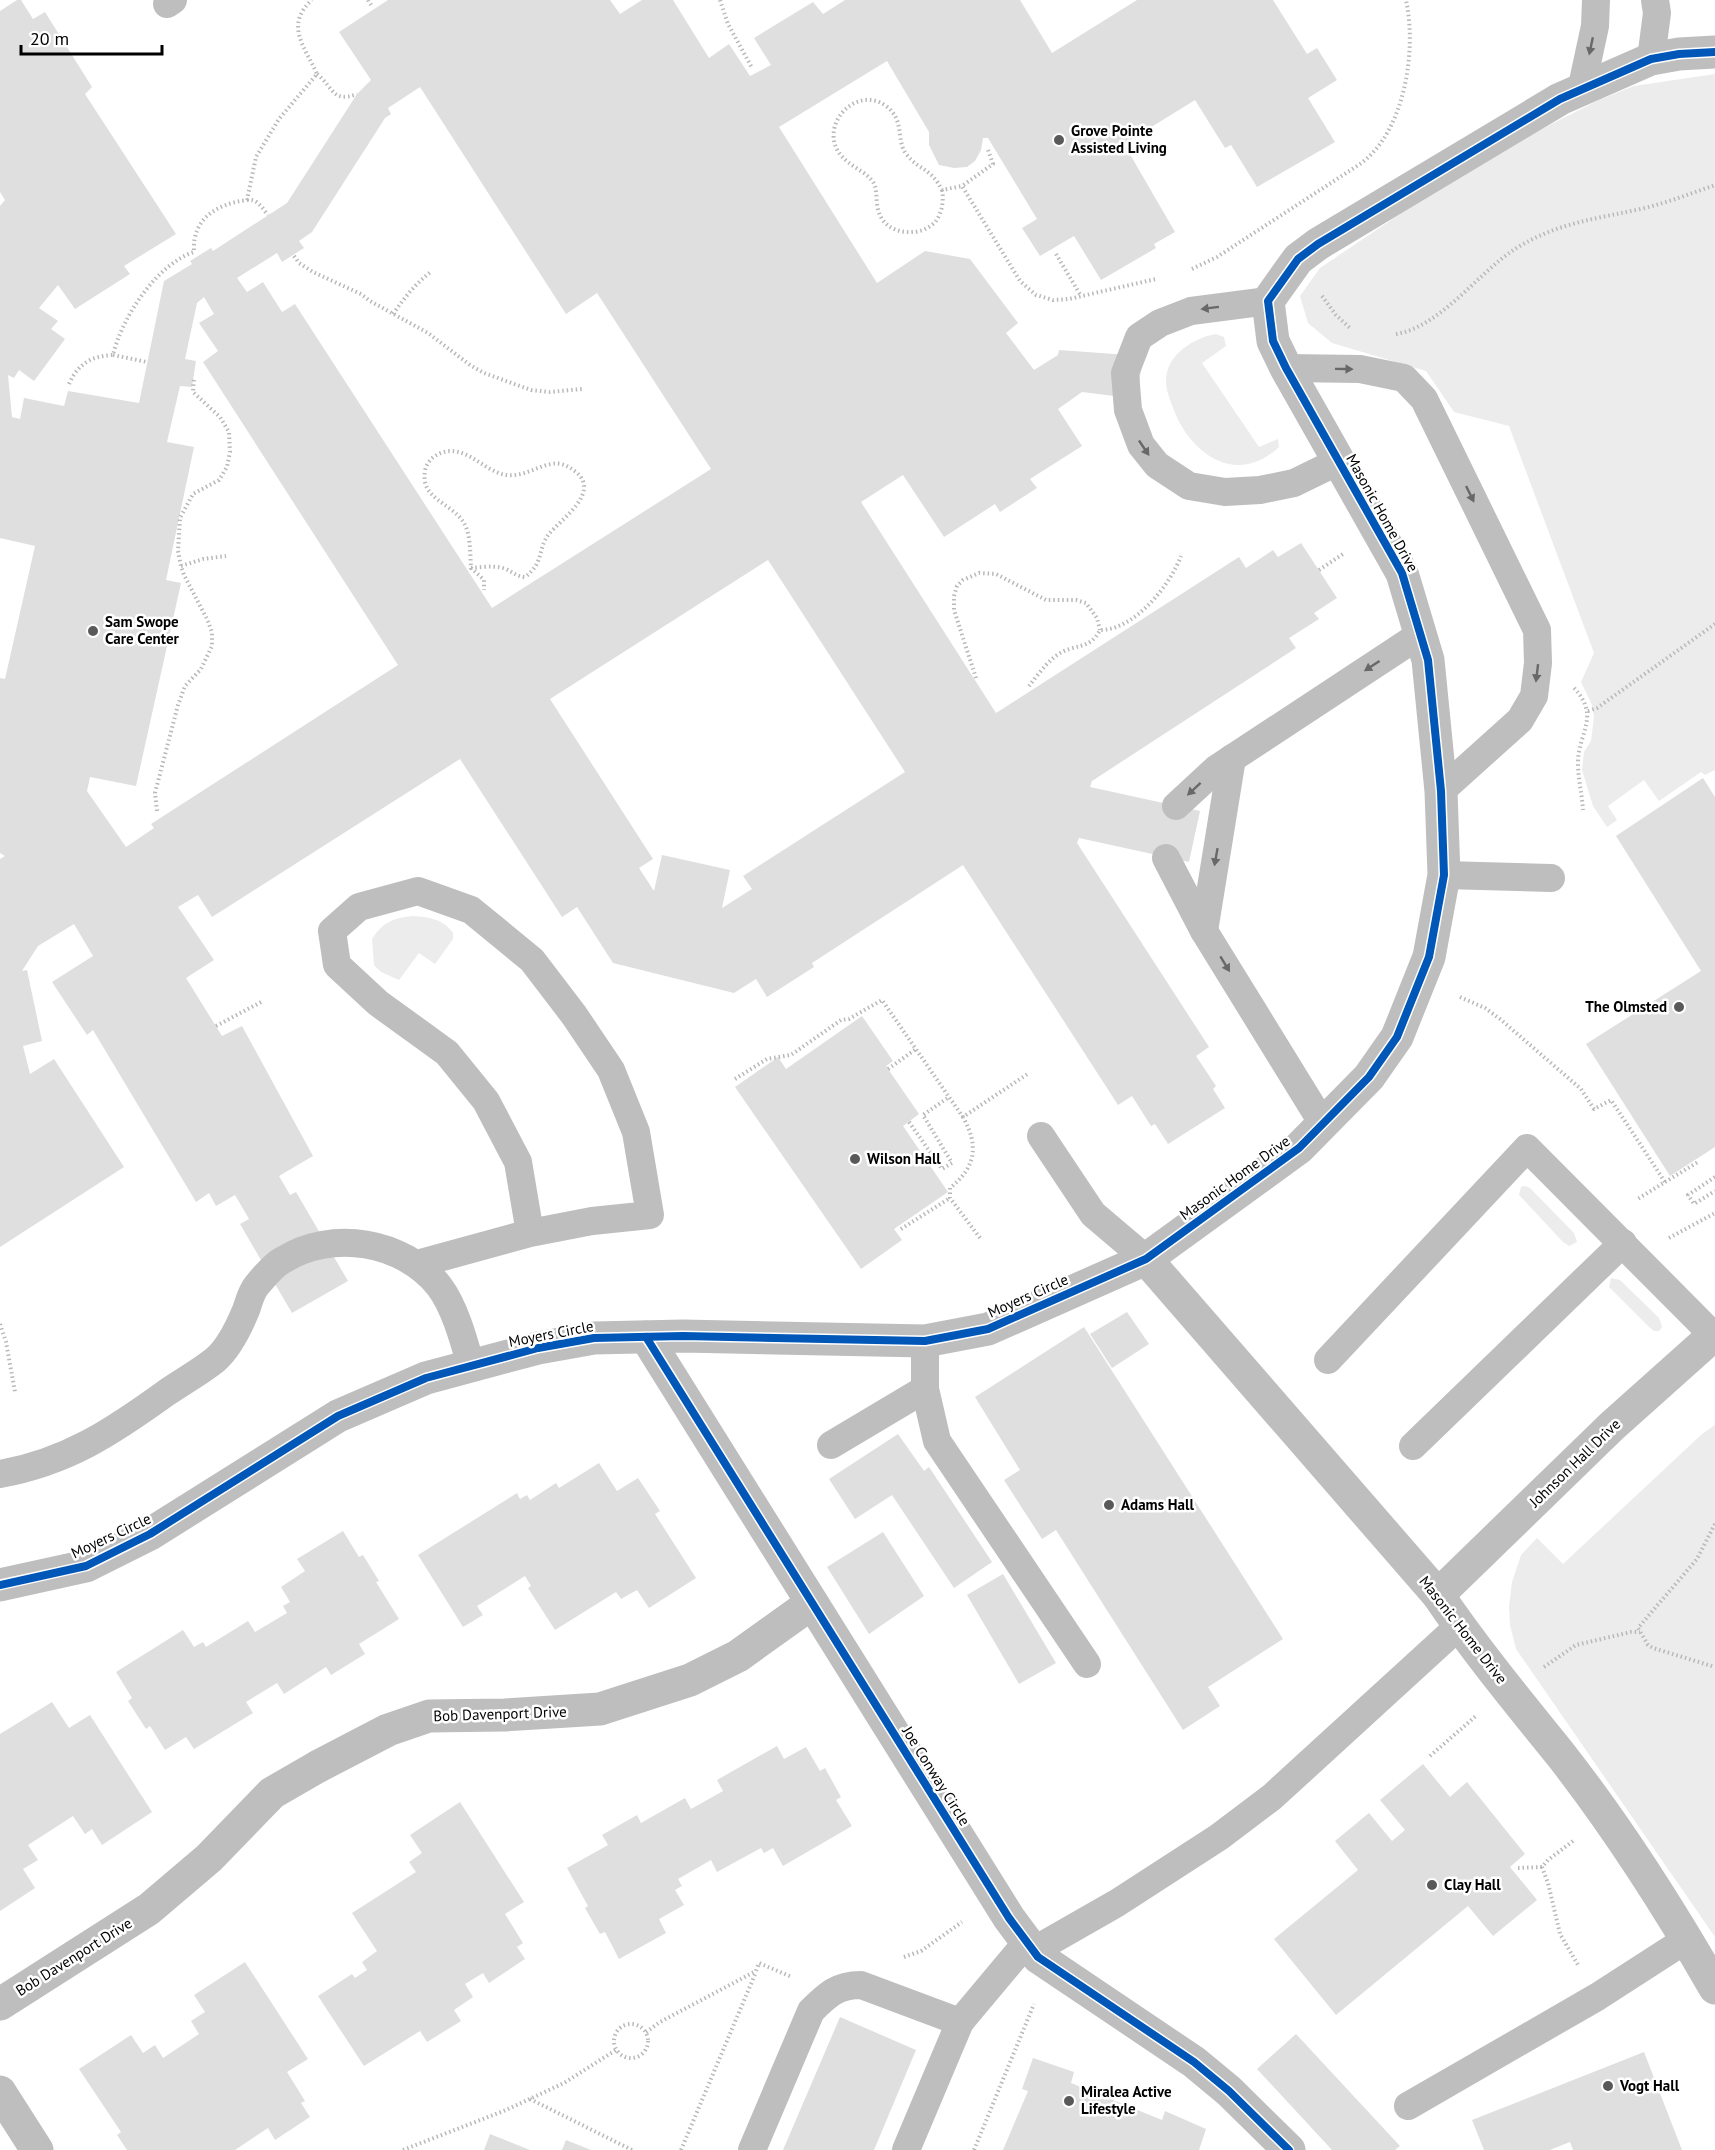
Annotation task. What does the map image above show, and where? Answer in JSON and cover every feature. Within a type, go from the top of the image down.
[{"type":"street","points":[[1268,301],[1298,259],[1318,244],[1560,99],[1651,59],[1678,54],[1715,52]]},
{"type":"street","name":"Masonic Home Drive","points":[[1268,301],[1273,341],[1402,573],[1421,634],[1428,660],[1441,791],[1444,875],[1429,957],[1397,1038],[1369,1077],[1299,1148],[1146,1259],[1438,1595],[1459,1626],[1560,1755],[1625,1845],[1687,1939],[1715,1988]]},
{"type":"street","name":"Moyers Circle","points":[[0,1585],[86,1566],[150,1534],[338,1416],[426,1378],[538,1348],[594,1338],[925,1341],[988,1329],[1146,1259]]},
{"type":"street","name":"Johnson Hall Drive","points":[[1438,1595],[1612,1426],[1714,1335]]},
{"type":"street","name":"Joe Conway Circle","points":[[646,1337],[1003,1908],[1030,1947],[1038,1957],[1194,2062],[1229,2091],[1289,2150]]},
{"type":"street","name":"Bob Davenport Drive","points":[[0,2004],[149,1909],[209,1858],[272,1793],[316,1767],[388,1730],[429,1716],[505,1715],[600,1709],[690,1680],[738,1656],[812,1603]]},
{"type":"street","points":[[0,2092],[37,2150]]},
{"type":"lane","points":[[1581,91],[1595,26],[1596,0]]},
{"type":"lane","points":[[1651,59],[1658,13],[1655,0]]},
{"type":"lane","points":[[1268,301],[1191,310],[1161,323],[1139,337],[1125,374],[1128,410],[1141,445],[1157,465],[1189,486],[1225,492],[1260,490],[1294,483],[1339,461]]},
{"type":"lane","points":[[1286,368],[1360,369],[1404,378],[1424,399],[1537,630],[1539,663],[1534,696],[1520,720],[1441,791]]},
{"type":"lane","points":[[1176,806],[1216,769],[1421,634]]},
{"type":"lane","points":[[1204,931],[1232,758]]},
{"type":"lane","points":[[1166,858],[1204,931],[1323,1124]]},
{"type":"lane","points":[[1444,875],[1551,878]]},
{"type":"lane","points":[[417,1264],[530,1233],[592,1221],[650,1215],[636,1132],[611,1071],[532,960],[471,910],[418,891],[359,907],[332,931],[337,965],[378,1003],[447,1053],[486,1101],[518,1162],[530,1233]]},
{"type":"lane","points":[[1041,1137],[1093,1214],[1146,1259]]},
{"type":"lane","points":[[1328,1360],[1527,1148],[1714,1335]]},
{"type":"lane","points":[[0,1474],[23,1470],[81,1449],[119,1426],[217,1358],[239,1328],[255,1287],[281,1261],[305,1248],[339,1243],[376,1245],[417,1264],[440,1287],[458,1324],[471,1366]]},
{"type":"lane","points":[[1413,1446],[1623,1243]]},
{"type":"lane","points":[[925,1341],[925,1389],[937,1441],[1087,1664]]},
{"type":"lane","points":[[831,1445],[925,1389]]},
{"type":"lane","points":[[906,2150],[960,2022],[1030,1947],[1117,1903],[1219,1838],[1272,1797],[1459,1626]]},
{"type":"lane","points":[[1408,2106],[1597,1997],[1687,1939]]},
{"type":"lane","points":[[752,2150],[811,2011],[827,1995],[847,1985],[861,1985],[960,2022]]},
{"type":"path","points":[[312,0],[302,11],[297,22],[302,45],[317,74],[339,97],[345,98],[357,94]]},
{"type":"path","points":[[368,0],[371,5]]},
{"type":"path","points":[[720,0],[728,24],[752,68]]},
{"type":"path","points":[[1187,270],[1223,254],[1360,164],[1374,151],[1392,124],[1406,78],[1410,32],[1406,0]]},
{"type":"path","points":[[246,200],[256,157],[284,111],[317,74]]},
{"type":"path","points":[[867,101],[885,105],[899,123],[905,153],[936,178],[942,190],[944,197],[940,212],[932,225],[915,232],[896,230],[888,226],[878,212],[874,183],[844,160],[834,142],[833,131],[842,112],[856,102],[867,101]]},
{"type":"path","points":[[942,190],[962,186],[993,164],[988,150]]},
{"type":"path","points":[[1395,334],[1405,333],[1434,318],[1490,268],[1543,233],[1563,226],[1649,207],[1715,185]]},
{"type":"path","points":[[962,186],[1025,287],[1043,298],[1060,300],[1164,278]]},
{"type":"path","points":[[113,355],[125,323],[142,297],[162,273],[177,260],[194,252],[195,232],[199,224],[224,204],[251,199],[258,203],[268,216]]},
{"type":"path","points":[[1056,254],[1081,296]]},
{"type":"path","points":[[294,256],[306,268],[360,294],[428,333],[470,365],[500,380],[531,390],[549,392],[582,389]]},
{"type":"path","points":[[393,314],[406,295],[432,271]]},
{"type":"path","points":[[1317,290],[1336,315],[1351,329],[1360,331]]},
{"type":"path","points":[[1351,329],[1353,338]]},
{"type":"path","points":[[69,384],[77,368],[102,355],[147,362]]},
{"type":"path","points":[[157,811],[155,793],[178,705],[185,686],[201,669],[212,646],[212,632],[184,575],[178,551],[180,518],[193,494],[219,480],[227,467],[230,452],[229,432],[220,417],[193,392],[194,377]]},
{"type":"path","points":[[471,568],[496,567],[508,570],[516,576],[525,577],[532,572],[542,555],[546,537],[579,504],[583,482],[580,476],[567,466],[560,464],[552,464],[525,473],[506,475],[460,452],[442,452],[430,459],[425,472],[427,489],[464,523],[467,529],[471,568],[484,580],[484,590]]},
{"type":"path","points":[[1318,570],[1352,549]]},
{"type":"path","points":[[182,566],[203,559],[226,556]]},
{"type":"path","points":[[1029,686],[1056,656],[1090,642],[1100,630],[1118,626],[1149,603],[1175,572],[1181,556]]},
{"type":"path","points":[[976,678],[954,610],[954,596],[957,586],[963,580],[979,573],[996,574],[1047,600],[1076,600],[1086,603],[1097,618],[1100,630]]},
{"type":"path","points":[[1588,711],[1597,708],[1715,624]]},
{"type":"path","points":[[1572,686],[1588,711],[1578,763],[1583,810]]},
{"type":"path","points":[[1460,997],[1485,1008],[1500,1019],[1581,1089],[1594,1109],[1611,1100],[1665,1182]]},
{"type":"path","points":[[216,1026],[263,1000]]},
{"type":"path","points":[[735,1079],[767,1059],[791,1055],[841,1020],[849,1019],[882,1000],[963,1117],[972,1137],[972,1163],[965,1174],[950,1188],[950,1198],[980,1238]]},
{"type":"path","points":[[888,1069],[916,1049]]},
{"type":"path","points":[[963,1117],[1029,1073]]},
{"type":"path","points":[[909,1122],[942,1169],[952,1163],[922,1115],[949,1097]]},
{"type":"path","points":[[1630,1204],[1698,1162]]},
{"type":"path","points":[[1715,1178],[1688,1195],[1694,1204],[1715,1191]]},
{"type":"path","points":[[902,1229],[950,1198]]},
{"type":"path","points":[[1665,1240],[1715,1213]]},
{"type":"path","points":[[0,1324],[6,1342],[15,1392]]},
{"type":"path","points":[[1715,1524],[1697,1559],[1638,1628],[1648,1645],[1653,1648],[1715,1667]]},
{"type":"path","points":[[1543,1668],[1576,1645],[1640,1632]]},
{"type":"path","points":[[1430,1756],[1485,1709]]},
{"type":"path","points":[[1518,1868],[1542,1867],[1574,1840]]},
{"type":"path","points":[[1542,1867],[1560,1934],[1597,1997]]},
{"type":"path","points":[[681,2150],[756,1971]]},
{"type":"path","points":[[974,2150],[1035,2002]]},
{"type":"path","points":[[626,2025],[638,2025],[646,2032],[648,2043],[644,2053],[635,2058],[624,2058],[616,2050],[613,2040],[617,2030],[626,2025]]},
{"type":"path","points":[[403,2150],[486,2120],[564,2083],[616,2050]]},
{"type":"path","points":[[530,2099],[632,2150]]},
{"type":"shaded area","points":[[1715,74],[1715,770],[1705,775],[1701,772],[1659,801],[1644,780],[1608,806],[1617,820],[1607,827],[1593,806],[1582,770],[1584,752],[1591,741],[1594,717],[1592,705],[1581,682],[1594,653],[1509,426],[1454,412],[1426,371],[1332,343],[1308,323],[1300,296],[1320,268],[1452,179],[1530,135],[1599,100],[1634,86]]},
{"type":"shaded area","points":[[1216,334],[1224,337],[1226,346],[1202,363],[1259,447],[1278,439],[1279,447],[1263,459],[1247,464],[1231,464],[1216,460],[1203,451],[1181,425],[1167,391],[1167,372],[1182,349],[1198,339]]},
{"type":"shaded area","points":[[413,916],[440,922],[453,933],[453,939],[435,964],[419,953],[399,980],[381,972],[374,965],[372,939],[389,922]]},
{"type":"shaded area","points":[[1521,1187],[1530,1188],[1574,1233],[1577,1242],[1569,1246],[1563,1242],[1519,1195]]},
{"type":"shaded area","points":[[1611,1278],[1620,1280],[1659,1318],[1662,1327],[1659,1331],[1654,1331],[1649,1327],[1609,1287]]},
{"type":"shaded area","points":[[1715,1425],[1715,1937],[1516,1649],[1510,1625],[1509,1607],[1512,1582],[1521,1555],[1537,1538],[1563,1564],[1702,1434]]},
{"type":"building","points":[[17,0],[21,0],[33,19],[45,12],[92,87],[85,94],[176,234],[124,266],[130,274],[75,309],[58,285],[39,308],[58,321],[51,329],[65,339],[34,381],[19,370],[14,378],[8,375],[12,417],[20,419],[24,398],[64,406],[68,391],[139,403],[164,281],[192,264],[190,261],[211,248],[213,251],[287,203],[357,94],[371,80],[339,32],[388,0],[610,0],[620,14],[642,0],[673,0],[709,58],[729,44],[750,76],[771,65],[754,38],[813,2],[823,14],[845,0],[1020,0],[1052,53],[1137,0],[1273,0],[1307,54],[1317,48],[1337,80],[1308,98],[1335,142],[1257,187],[1231,145],[1225,148],[1195,100],[1124,144],[1175,232],[1154,244],[1156,248],[1101,280],[1074,236],[1040,256],[1022,228],[1037,219],[988,138],[983,138],[981,150],[975,161],[967,167],[954,168],[939,165],[929,145],[929,132],[887,61],[779,127],[877,283],[925,251],[970,259],[1018,323],[1006,333],[1034,370],[1058,355],[1059,350],[1142,356],[1138,399],[1082,392],[1058,409],[1082,446],[1030,479],[1037,488],[1000,512],[995,504],[944,537],[903,475],[861,502],[996,713],[1239,557],[1246,568],[1273,550],[1278,557],[1301,543],[1337,598],[1314,613],[1319,619],[1289,638],[1296,648],[1092,781],[1090,787],[1200,811],[1189,862],[1079,838],[1077,843],[1209,1047],[1196,1056],[1216,1086],[1213,1089],[1225,1108],[1168,1144],[1155,1124],[1151,1126],[1132,1096],[1118,1105],[963,865],[812,963],[814,967],[767,997],[756,979],[734,993],[613,963],[577,907],[562,917],[460,759],[212,917],[198,895],[178,907],[214,960],[186,978],[222,1036],[242,1026],[313,1156],[279,1176],[290,1195],[296,1192],[348,1281],[292,1313],[240,1224],[249,1219],[235,1195],[216,1206],[209,1193],[196,1202],[93,1030],[87,1035],[52,982],[93,956],[74,924],[38,946],[22,971],[27,970],[42,1041],[23,1046],[30,1074],[54,1059],[124,1167],[0,1247],[0,859],[5,856],[0,853],[0,678],[5,679],[35,546],[0,538],[0,206],[5,200],[0,192],[0,11]],"holes":[[[420,87],[566,314],[597,293],[711,469],[492,608],[295,304],[282,312],[263,282],[247,292],[237,278],[277,253],[282,262],[304,248],[299,241],[312,232],[385,118],[391,114],[388,108]],[[204,297],[214,314],[199,323],[218,351],[203,362],[398,665],[151,824],[154,828],[126,847],[87,791],[90,777],[136,786],[181,583],[166,580],[194,447],[167,442],[180,386],[192,387],[196,361],[185,359],[197,303]],[[768,560],[905,772],[743,876],[752,889],[722,908],[730,870],[662,855],[654,891],[639,868],[653,859],[550,699]]]},
{"type":"building","name":"The Olmsted","points":[[1703,778],[1715,797],[1715,1147],[1670,1176],[1586,1044],[1701,971],[1616,836]]},
{"type":"building","name":"Wilson Hall","points":[[862,1016],[893,1061],[886,1066],[919,1114],[903,1126],[948,1192],[894,1229],[902,1240],[861,1269],[735,1087],[778,1057],[786,1069]]},
{"type":"building","points":[[1127,1312],[1149,1344],[1112,1368],[1090,1334]]},
{"type":"building","name":"Adams Hall","points":[[1084,1327],[1283,1639],[1208,1687],[1220,1706],[1183,1730],[1056,1530],[1042,1539],[1004,1480],[1020,1470],[975,1397]]},
{"type":"building","points":[[898,1434],[924,1471],[929,1467],[992,1562],[954,1588],[892,1495],[855,1519],[829,1479]]},
{"type":"building","points":[[599,1463],[617,1491],[638,1478],[660,1511],[655,1514],[696,1578],[649,1608],[637,1590],[621,1599],[616,1592],[555,1630],[528,1588],[531,1586],[525,1576],[477,1606],[483,1615],[463,1627],[418,1555],[517,1493],[520,1499],[527,1495],[530,1500],[556,1483],[559,1488]]},
{"type":"building","points":[[343,1531],[359,1557],[363,1555],[379,1581],[376,1582],[399,1619],[359,1644],[365,1654],[331,1675],[326,1667],[284,1694],[277,1683],[246,1702],[253,1713],[194,1749],[186,1737],[165,1750],[150,1726],[146,1729],[128,1701],[132,1698],[116,1672],[183,1630],[194,1647],[203,1642],[206,1647],[248,1621],[255,1632],[287,1613],[283,1606],[290,1602],[281,1587],[305,1571],[297,1559]]},
{"type":"building","points":[[883,1532],[924,1596],[869,1634],[827,1567]]},
{"type":"building","points":[[1003,1574],[1056,1663],[1019,1684],[967,1595]]},
{"type":"building","points":[[52,1702],[69,1728],[90,1715],[152,1812],[102,1845],[92,1829],[85,1834],[73,1816],[28,1845],[38,1860],[23,1869],[35,1888],[0,1911],[0,1734]]},
{"type":"building","points":[[777,1746],[784,1759],[806,1747],[820,1771],[825,1768],[841,1797],[836,1800],[852,1826],[783,1866],[773,1848],[764,1853],[761,1848],[717,1872],[711,1860],[678,1879],[682,1886],[675,1890],[684,1905],[659,1919],[666,1933],[619,1959],[605,1932],[600,1934],[585,1908],[588,1906],[567,1868],[608,1845],[602,1835],[637,1815],[641,1823],[685,1798],[691,1809],[723,1791],[717,1780]]},
{"type":"building","name":"Clay Hall","points":[[1423,1764],[1450,1797],[1467,1782],[1525,1854],[1510,1867],[1537,1900],[1493,1936],[1468,1906],[1336,2015],[1274,1939],[1358,1870],[1335,1841],[1369,1813],[1392,1841],[1405,1830],[1380,1800]]},
{"type":"building","points":[[460,1802],[524,1902],[505,1914],[523,1943],[517,1947],[525,1959],[489,1983],[483,1973],[465,1984],[473,1997],[454,2010],[461,2021],[427,2042],[420,2031],[364,2066],[318,1996],[352,1974],[355,1978],[367,1970],[362,1962],[377,1951],[352,1913],[416,1872],[409,1862],[422,1853],[410,1835]]},
{"type":"building","points":[[245,1962],[308,2059],[287,2072],[305,2101],[301,2103],[310,2117],[275,2140],[268,2128],[235,2150],[127,2150],[117,2135],[121,2132],[79,2069],[131,2035],[143,2053],[155,2045],[163,2058],[199,2034],[191,2021],[205,2012],[194,1995]]},
{"type":"building","points":[[840,2017],[916,2050],[874,2150],[783,2150]]},
{"type":"building","points":[[1296,2034],[1400,2146],[1395,2150],[1332,2150],[1257,2069]]},
{"type":"building","name":"Vogt Hall","points":[[1644,2052],[1682,2150],[1573,2150],[1570,2142],[1550,2150],[1484,2150],[1472,2120]]},
{"type":"building","name":"Miralea Active Lifestyle","points":[[1033,2058],[1074,2072],[1071,2083],[1162,2120],[1165,2111],[1206,2129],[1199,2150],[1003,2150],[1028,2091],[1022,2089]]},
{"type":"building","points":[[490,2134],[530,2150],[484,2150]]},
{"type":"building","points":[[566,2140],[591,2150],[562,2150]]},
{"type":"cycle path","points":[[0,1585],[86,1566],[150,1534],[338,1416],[426,1378],[538,1348],[594,1338],[683,1336],[925,1341],[988,1329],[1146,1259],[1299,1148],[1369,1077],[1397,1037],[1429,957],[1444,875],[1441,791],[1428,660],[1402,573],[1286,368],[1273,341],[1268,301],[1298,259],[1318,244],[1560,99],[1651,59],[1679,54],[1715,52]]},
{"type":"cycle path","points":[[646,1337],[1009,1918],[1038,1957],[1194,2062],[1229,2091],[1289,2150]]},
{"type":"place","name":"Grove Pointe Assisted Living","points":[[1059,140]]},
{"type":"place","name":"Sam Swope Care Center","points":[[93,631]]},
{"type":"place","name":"The Olmsted","points":[[1679,1007]]},
{"type":"place","name":"Wilson Hall","points":[[855,1159]]},
{"type":"place","name":"Adams Hall","points":[[1109,1505]]},
{"type":"place","name":"Clay Hall","points":[[1432,1885]]},
{"type":"place","name":"Vogt Hall","points":[[1608,2086]]},
{"type":"place","name":"Miralea Active Lifestyle","points":[[1069,2101]]}]
